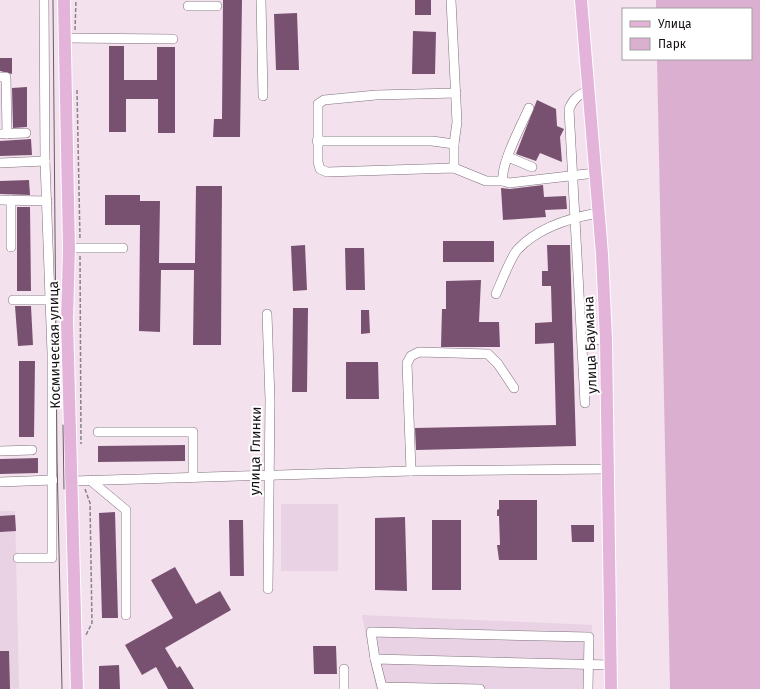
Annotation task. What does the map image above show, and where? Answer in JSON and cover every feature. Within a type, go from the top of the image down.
[{"type":"main road","name":"Космическая улица","points":[[64,0],[70,38],[74,248],[67,321],[81,481],[77,689]]},
{"type":"main road","name":"улица Баумана","points":[[581,0],[598,213],[606,340],[611,689]]},
{"type":"street","name":"Космическая улица","points":[[18,558],[52,558],[53,480],[45,161],[44,0]]},
{"type":"street","points":[[261,0],[262,96]]},
{"type":"street","points":[[451,0],[457,122],[454,144],[454,168]]},
{"type":"street","points":[[188,6],[217,6]]},
{"type":"street","points":[[70,38],[174,39]]},
{"type":"street","points":[[0,77],[6,77],[3,134],[26,133]]},
{"type":"street","points":[[585,403],[583,339],[574,217],[569,110],[579,95],[588,91]]},
{"type":"street","points":[[456,93],[376,94],[324,100],[318,104],[317,141],[318,162],[320,168],[327,172],[454,168],[486,181],[509,183],[573,177],[595,173]]},
{"type":"street","points":[[503,182],[502,177],[508,157],[529,108]]},
{"type":"street","points":[[317,141],[432,141],[454,144]]},
{"type":"street","points":[[508,157],[532,167]]},
{"type":"street","points":[[0,163],[45,161]]},
{"type":"street","points":[[0,200],[47,201]]},
{"type":"street","points":[[11,200],[11,247]]},
{"type":"street","points":[[496,294],[517,250],[545,229],[574,217],[598,213]]},
{"type":"street","points":[[74,248],[123,248]]},
{"type":"street","points":[[13,300],[49,300]]},
{"type":"street","name":"улица Глинки","points":[[267,314],[270,400],[268,589]]},
{"type":"street","points":[[583,339],[606,340]]},
{"type":"street","points":[[411,471],[407,363],[411,356],[419,352],[488,354],[498,364],[514,388]]},
{"type":"street","points":[[98,432],[193,432],[193,478]]},
{"type":"street","points":[[0,451],[32,450]]},
{"type":"street","points":[[81,481],[411,471],[608,469]]},
{"type":"street","points":[[0,482],[53,480]]},
{"type":"street","points":[[81,481],[126,510],[126,615]]},
{"type":"street","points":[[480,689],[382,687],[370,632],[589,637],[588,689]]},
{"type":"street","points":[[375,659],[611,664]]},
{"type":"street","points":[[344,669],[344,689]]},
{"type":"path","points":[[70,38],[76,0]]},
{"type":"path","points":[[76,84],[74,248],[81,449]]},
{"type":"path","points":[[81,481],[90,503],[92,623],[86,636]]},
{"type":"shaded area","points":[[281,504],[338,504],[338,571],[281,571]]},
{"type":"shaded area","points":[[0,511],[15,511],[19,689],[0,689]]},
{"type":"shaded area","points":[[362,615],[592,625],[591,689],[376,689]]},
{"type":"green space","points":[[656,0],[760,0],[760,689],[670,689],[657,60],[752,60],[752,8],[656,8]]},
{"type":"building","points":[[223,0],[242,0],[240,137],[213,137],[214,119],[222,119]]},
{"type":"building","points":[[415,0],[431,0],[431,15],[415,15]]},
{"type":"building","points":[[297,13],[299,70],[276,70],[274,14]]},
{"type":"building","points":[[413,31],[436,32],[435,74],[412,74]]},
{"type":"building","points":[[109,46],[124,46],[124,80],[157,80],[157,47],[175,47],[175,133],[158,133],[158,99],[126,99],[126,132],[109,132]]},
{"type":"building","points":[[0,58],[12,58],[12,74],[0,71]]},
{"type":"building","points":[[27,87],[27,127],[13,128],[12,88]]},
{"type":"building","points":[[537,100],[556,109],[557,126],[564,129],[560,137],[562,162],[540,153],[536,161],[516,154]]},
{"type":"building","points":[[31,139],[32,155],[0,156],[0,141]]},
{"type":"building","points":[[29,180],[30,195],[0,194],[0,181]]},
{"type":"building","points":[[543,185],[544,197],[566,196],[567,209],[545,210],[546,217],[503,220],[501,188],[510,189]]},
{"type":"building","points":[[196,186],[222,186],[221,345],[193,345],[194,270],[161,270],[160,332],[139,331],[140,225],[105,225],[105,195],[140,195],[140,201],[160,201],[159,263],[195,263]]},
{"type":"building","points":[[17,207],[30,207],[31,291],[17,291]]},
{"type":"building","points":[[443,241],[494,241],[494,262],[443,262]]},
{"type":"building","points":[[305,245],[307,290],[293,291],[291,246]]},
{"type":"building","points":[[547,245],[570,245],[576,446],[416,450],[415,428],[556,425],[554,343],[535,344],[535,323],[552,322],[551,286],[542,286],[542,271],[548,271]]},
{"type":"building","points":[[345,248],[364,248],[365,290],[346,290]]},
{"type":"building","points":[[481,280],[479,322],[499,322],[500,347],[441,347],[442,309],[446,309],[446,281]]},
{"type":"building","points":[[15,306],[31,306],[33,345],[18,346]]},
{"type":"building","points":[[293,308],[308,308],[307,392],[292,392]]},
{"type":"building","points":[[361,310],[369,310],[370,333],[361,334]]},
{"type":"building","points":[[19,361],[35,361],[34,437],[19,437]]},
{"type":"building","points":[[346,362],[378,362],[379,399],[346,399]]},
{"type":"building","points":[[185,445],[185,461],[98,462],[98,446]]},
{"type":"building","points":[[38,458],[38,473],[0,474],[0,459]]},
{"type":"building","points":[[499,500],[537,500],[537,560],[499,560],[497,545],[500,545],[499,516],[497,516],[497,510],[499,509]]},
{"type":"building","points":[[115,512],[118,618],[102,618],[99,513]]},
{"type":"building","points":[[15,515],[16,531],[0,532],[0,516]]},
{"type":"building","points":[[405,517],[407,591],[375,590],[375,518]]},
{"type":"building","points":[[229,520],[243,520],[244,576],[230,576]]},
{"type":"building","points":[[432,520],[461,520],[461,590],[432,590]]},
{"type":"building","points":[[571,525],[594,525],[594,542],[572,542]]},
{"type":"building","points":[[175,567],[196,604],[220,591],[231,610],[165,648],[177,668],[180,666],[194,689],[168,689],[156,667],[142,675],[125,645],[173,618],[151,580]]},
{"type":"building","points":[[313,646],[336,646],[337,674],[314,674]]},
{"type":"building","points":[[0,651],[9,651],[10,689],[0,689]]},
{"type":"building","points":[[119,665],[120,689],[99,689],[99,666]]},
{"type":"tram line","points":[[53,0],[57,458],[62,689]]},
{"type":"tram line","points":[[63,425],[64,489]]}]
